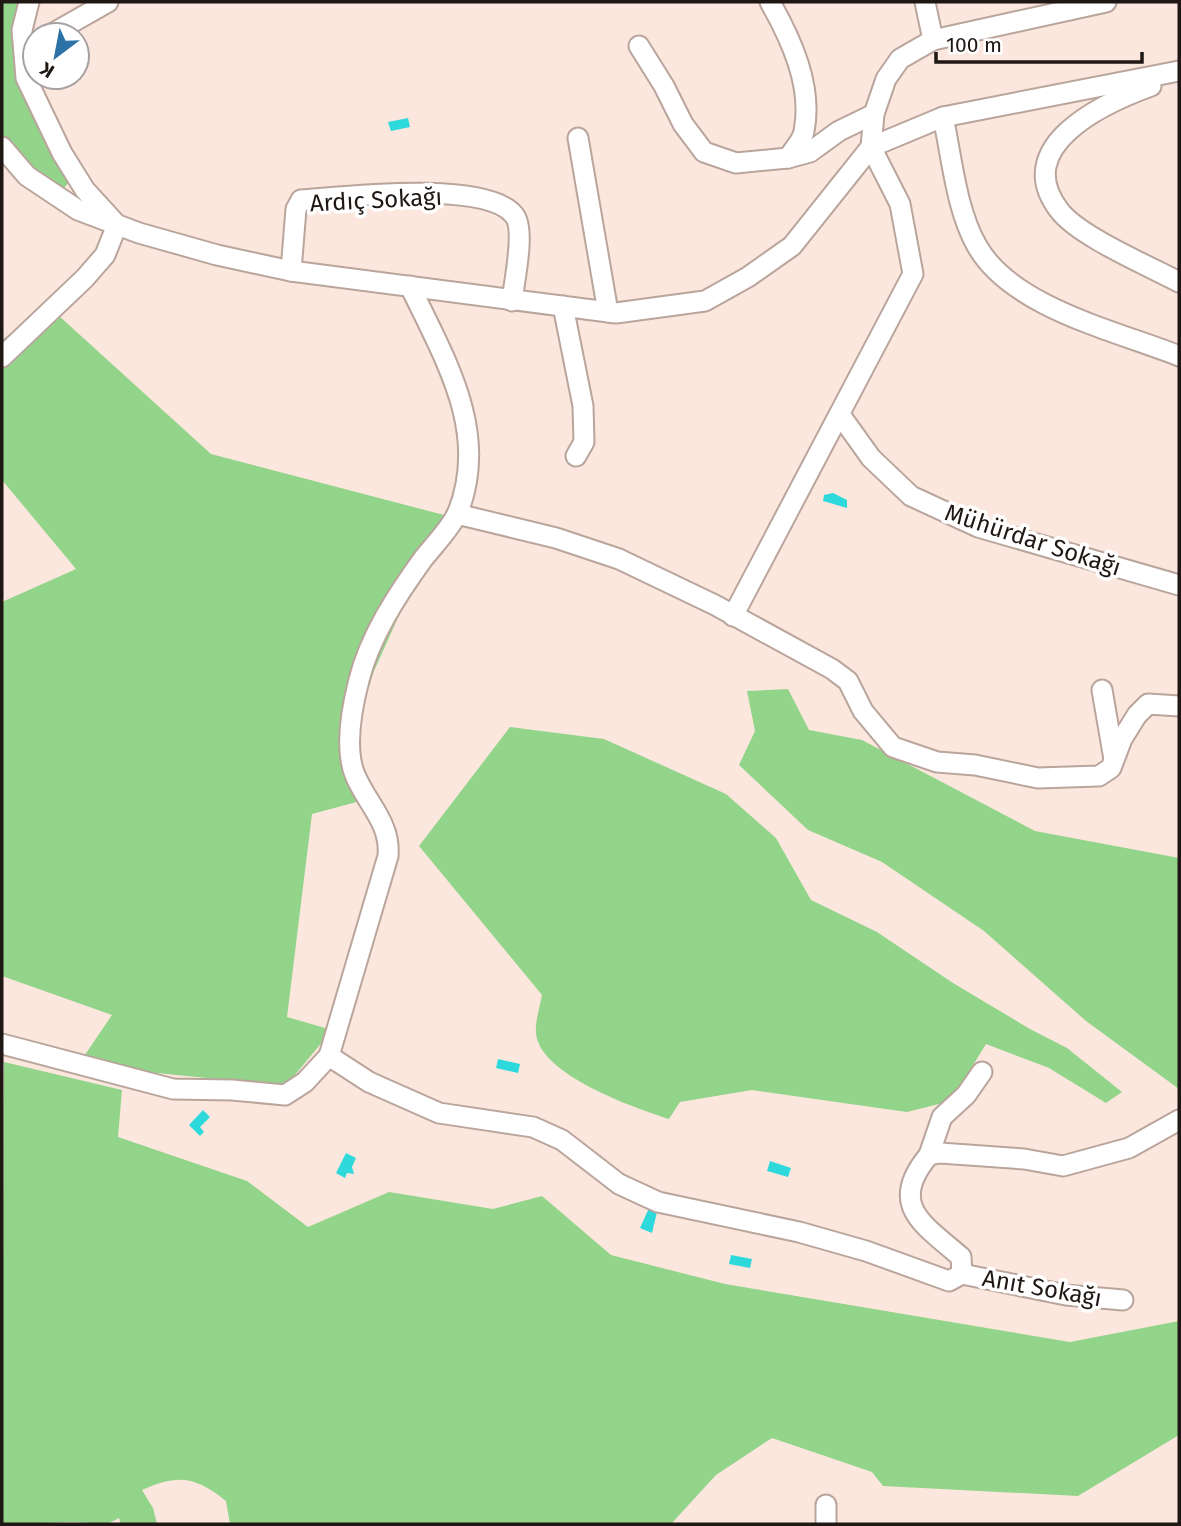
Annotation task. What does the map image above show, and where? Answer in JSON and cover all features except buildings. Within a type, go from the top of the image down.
[{"type":"street","points":[[24,21],[29,2]]},
{"type":"street","points":[[75,21],[108,2]]},
{"type":"street","points":[[770,2],[788,35],[804,86],[804,132],[788,159]]},
{"type":"street","points":[[925,2],[933,40]]},
{"type":"street","points":[[733,616],[913,274],[901,204],[871,148],[874,114],[886,79],[901,59],[933,40],[1106,2]]},
{"type":"street","points":[[639,46],[664,86],[683,124],[704,152],[736,163],[788,159],[810,152],[839,131],[874,114]]},
{"type":"street","points":[[2,147],[44,189],[78,210],[205,252],[292,271],[608,312],[705,301],[748,277],[792,246],[871,148],[943,117],[1179,74]]},
{"type":"street","points":[[1179,74],[1116,99],[1075,123],[1059,139],[1048,163],[1046,185],[1059,210],[1076,226],[1179,282]]},
{"type":"street","points":[[32,91],[62,153],[85,190],[117,225]]},
{"type":"street","points":[[943,117],[965,215],[977,246],[1004,277],[1060,312],[1179,356]]},
{"type":"street","points":[[578,138],[608,312]]},
{"type":"street","name":"Ardıç Sokağı","points":[[292,271],[296,209],[301,200],[429,192],[481,201],[499,206],[514,215],[520,230],[512,301]]},
{"type":"street","points":[[2,357],[92,270],[104,255],[117,225]]},
{"type":"street","points":[[2,1044],[173,1089],[232,1090],[285,1095],[305,1082],[329,1056],[388,856],[390,839],[355,774],[351,760],[352,722],[359,679],[375,635],[401,589],[457,514],[470,448],[467,418],[456,384],[411,286]]},
{"type":"street","points":[[563,306],[583,407],[584,442],[576,456]]},
{"type":"street","name":"Mühürdar Sokağı","points":[[841,415],[871,458],[911,496],[978,527],[1179,585]]},
{"type":"street","points":[[457,514],[556,538],[620,559],[811,656],[848,681],[863,711],[893,747],[937,762],[975,765],[1038,778],[1099,776],[1111,768],[1122,739],[1137,715],[1148,704],[1179,706]]},
{"type":"street","points":[[1101,690],[1114,760]]},
{"type":"street","name":"Anıt Sokağı","points":[[329,1056],[369,1082],[439,1113],[533,1127],[562,1140],[619,1184],[658,1202],[799,1232],[866,1251],[950,1281],[962,1273],[1066,1295],[1123,1300]]},
{"type":"street","points":[[962,1273],[961,1257],[919,1223],[911,1202],[910,1181],[929,1155],[942,1117],[966,1095],[982,1072]]},
{"type":"street","points":[[929,1155],[940,1153],[1024,1158],[1063,1166],[1129,1148],[1179,1120]]},
{"type":"green space","points":[[2,2],[29,2],[24,21],[21,21],[14,56],[21,71],[21,91],[30,91],[71,180],[63,189],[2,166]]},
{"type":"green space","points":[[47,305],[211,454],[444,515],[374,671],[348,753],[364,800],[312,814],[287,1017],[332,1030],[286,1086],[78,1065],[112,1015],[2,976],[2,602],[76,569],[2,480],[2,340]]},
{"type":"green space","points":[[788,689],[809,730],[862,740],[1035,831],[1179,858],[1179,1089],[1086,1021],[984,931],[882,862],[808,830],[739,765],[755,731],[747,691]]},
{"type":"green space","points":[[510,727],[604,739],[726,794],[776,838],[811,900],[877,932],[953,983],[1067,1048],[1122,1092],[1106,1103],[1049,1068],[986,1044],[951,1101],[907,1112],[752,1090],[680,1102],[669,1119],[613,1098],[570,1076],[553,1063],[541,1048],[536,1028],[542,995],[419,846]]},
{"type":"green space","points":[[4,1062],[122,1090],[118,1137],[247,1181],[308,1227],[389,1192],[493,1209],[542,1196],[611,1255],[725,1284],[1070,1342],[1179,1321],[1179,1435],[1078,1496],[883,1486],[872,1472],[772,1438],[716,1475],[671,1524],[230,1524],[226,1501],[205,1486],[176,1480],[142,1490],[153,1508],[157,1524],[121,1524],[119,1518],[107,1524],[2,1524]]},
{"type":"water","points":[[408,118],[410,127],[391,131],[388,122]]},
{"type":"water","points":[[833,493],[847,500],[847,508],[823,501],[824,495]]},
{"type":"water","points":[[498,1059],[520,1064],[518,1073],[496,1068]]},
{"type":"water","points":[[203,1110],[210,1117],[200,1127],[204,1132],[200,1136],[189,1125]]},
{"type":"water","points":[[346,1153],[356,1158],[352,1167],[354,1174],[347,1173],[345,1178],[336,1173]]},
{"type":"water","points":[[770,1161],[791,1168],[788,1177],[767,1171]]},
{"type":"water","points":[[649,1208],[657,1212],[652,1233],[640,1228]]},
{"type":"water","points":[[731,1255],[752,1259],[750,1268],[729,1264]]}]
